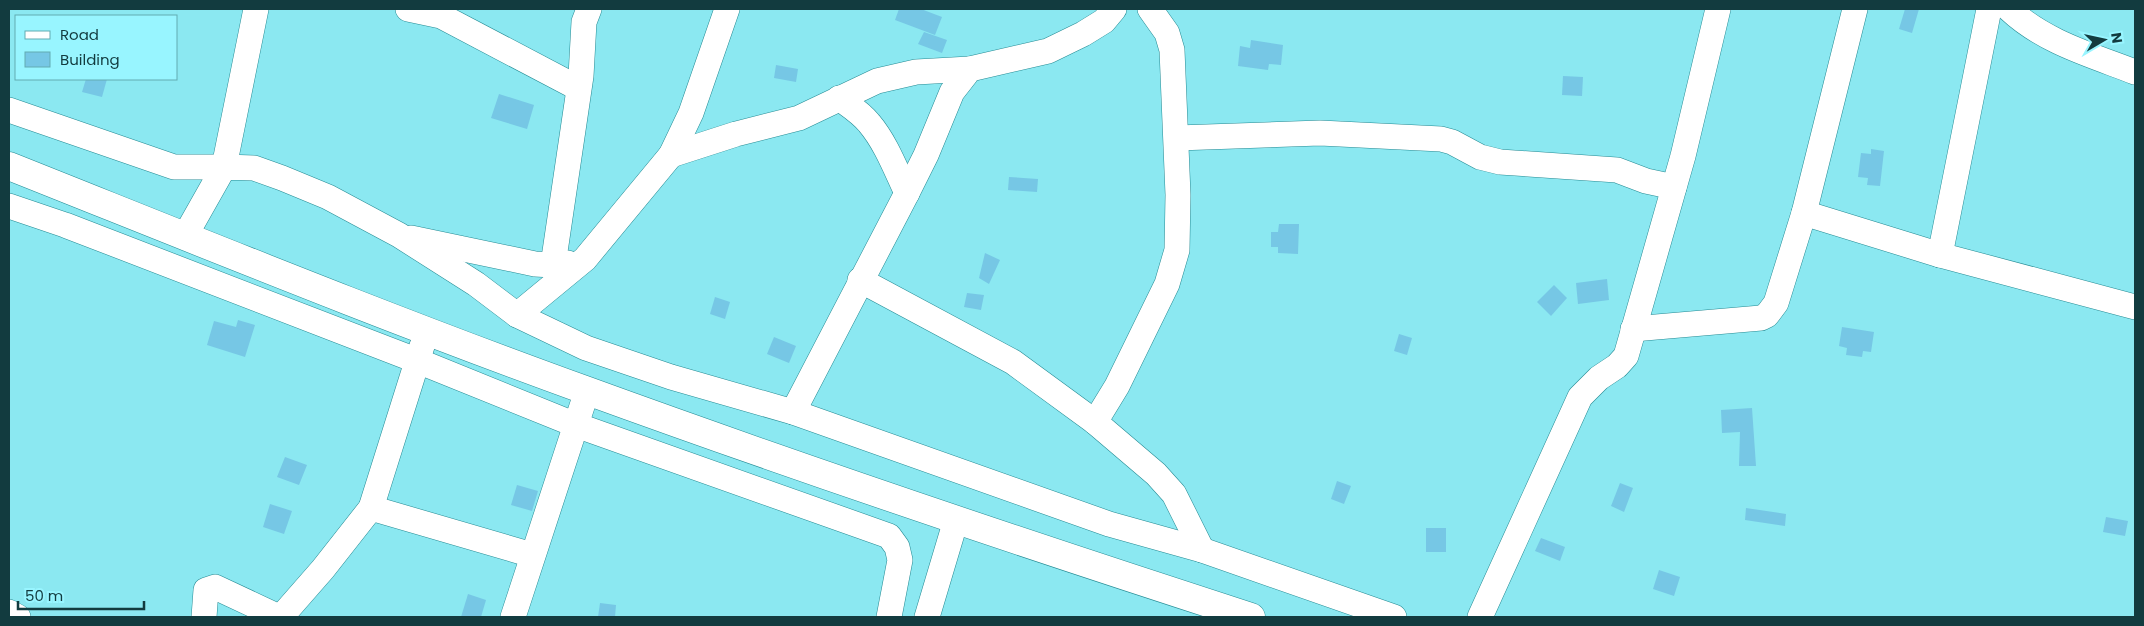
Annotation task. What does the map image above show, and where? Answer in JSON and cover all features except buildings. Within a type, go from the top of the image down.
[{"type":"main road","points":[[9,166],[427,331],[587,391],[956,520],[1252,617]]},
{"type":"street","points":[[185,236],[224,167],[256,9]]},
{"type":"street","points":[[408,9],[442,12],[578,88]]},
{"type":"street","points":[[553,265],[581,76],[584,22],[589,9]]},
{"type":"street","points":[[517,315],[585,259],[671,155],[691,113],[728,9]]},
{"type":"street","points":[[671,155],[736,134],[800,118],[877,81],[898,75],[970,69],[1048,51],[1083,34],[1104,21],[1114,9]]},
{"type":"street","points":[[1095,422],[1117,386],[1167,284],[1177,250],[1177,138],[1172,50],[1167,33],[1150,9]]},
{"type":"street","points":[[1480,617],[1580,397],[1599,378],[1617,366],[1626,356],[1674,187],[1718,9]]},
{"type":"street","points":[[1633,329],[1761,318],[1767,315],[1776,303],[1804,213],[1855,9]]},
{"type":"street","points":[[1940,255],[1989,9]]},
{"type":"street","points":[[2009,9],[2022,21],[2042,34],[2135,72]]},
{"type":"street","points":[[794,412],[860,280],[907,193],[952,92],[970,69]]},
{"type":"street","points":[[839,98],[870,124],[907,193]]},
{"type":"street","points":[[9,110],[174,166],[254,168],[282,178],[328,197],[399,235],[476,284],[517,315],[586,348],[626,363],[794,412],[1109,524],[1202,550],[1394,617]]},
{"type":"street","points":[[1177,138],[1320,133],[1441,138],[1480,157],[1500,162],[1617,170],[1646,181],[1674,187]]},
{"type":"street","points":[[9,206],[65,225],[418,361],[576,426],[889,536],[897,547],[900,560],[889,617]]},
{"type":"street","points":[[1804,213],[1940,255],[2135,307]]},
{"type":"street","points":[[399,235],[535,264],[553,265],[585,259]]},
{"type":"street","points":[[860,280],[1014,362],[1095,422],[1156,474],[1178,502],[1202,550]]},
{"type":"street","points":[[204,617],[206,590],[214,587],[280,617],[323,569],[371,508],[427,331]]},
{"type":"street","points":[[513,617],[587,391]]},
{"type":"street","points":[[371,508],[532,556]]},
{"type":"street","points":[[928,617],[956,520]]},
{"type":"street","points":[[9,612],[18,617]]}]
